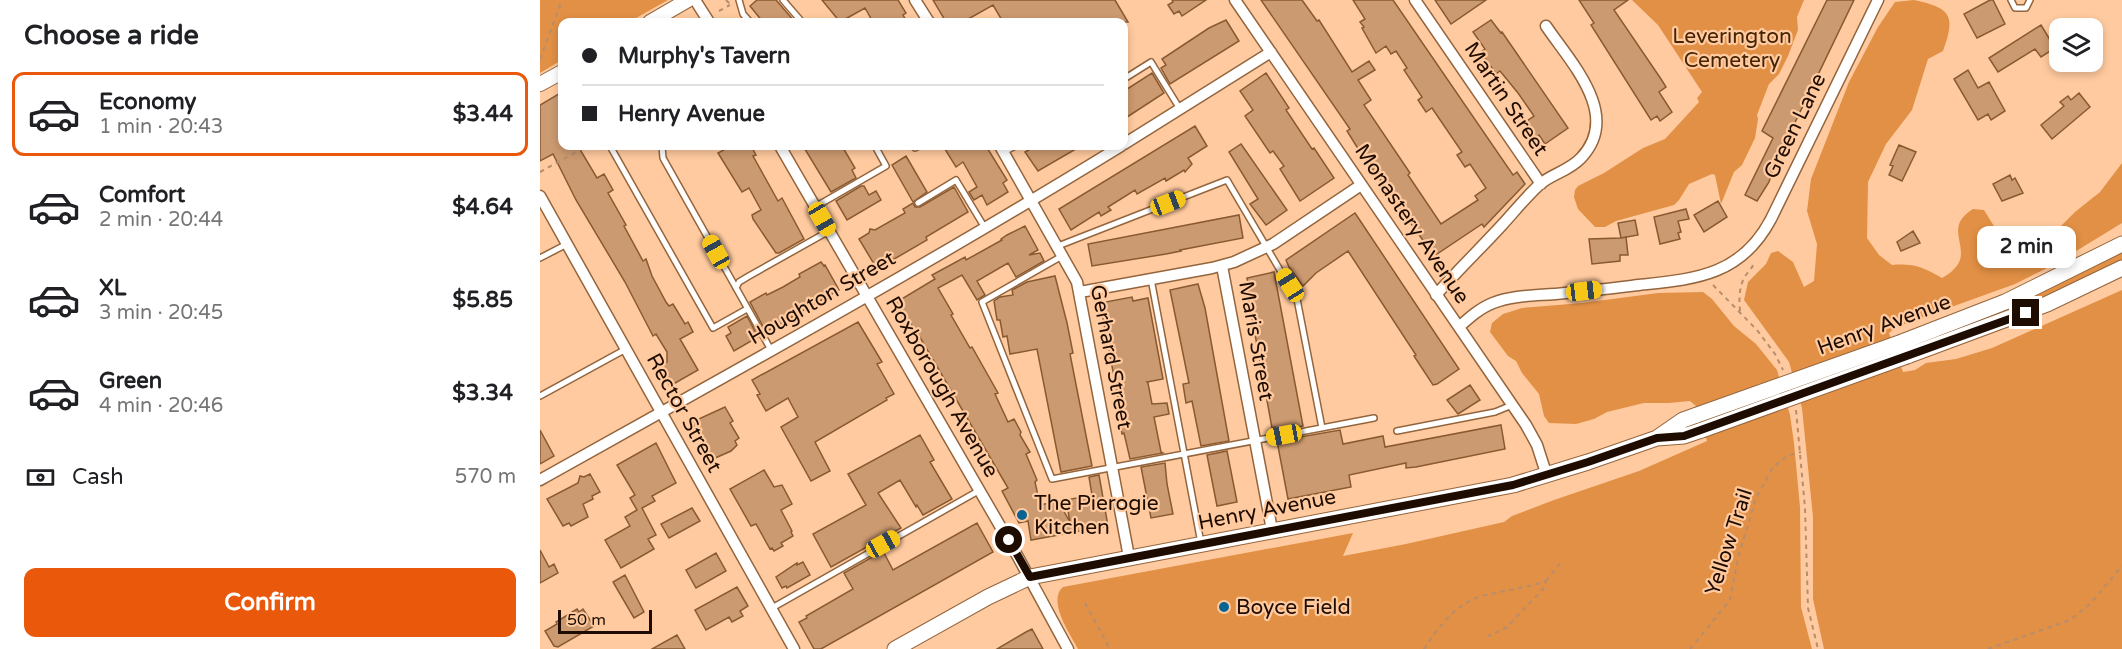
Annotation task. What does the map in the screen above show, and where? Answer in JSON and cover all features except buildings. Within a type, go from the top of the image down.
[{"type":"main road","points":[[657,18],[688,0]]},
{"type":"main road","points":[[540,84],[558,74]]},
{"type":"main road","name":"Henry Avenue","points":[[895,649],[988,597],[1030,577],[1507,486],[1546,476],[1657,438],[1684,436],[1913,346],[2122,244]]},
{"type":"main road","name":"Henry Avenue","points":[[1657,438],[1683,420],[2047,304],[2122,268]]},
{"type":"street","points":[[695,0],[706,18]]},
{"type":"street","points":[[915,0],[926,18]]},
{"type":"street","name":"Monastery Avenue","points":[[1235,0],[1533,437],[1546,476]]},
{"type":"street","name":"Martin Street","points":[[1415,0],[1541,184],[1436,295]]},
{"type":"street","name":"Green Lane","points":[[1459,327],[1481,310],[1501,300],[1694,279],[1735,261],[1749,250],[1764,232],[1878,0]]},
{"type":"street","points":[[1541,184],[1560,174],[1580,159],[1592,143],[1596,123],[1592,95],[1546,26]]},
{"type":"street","name":"Houghton Street","points":[[1128,141],[1271,52]]},
{"type":"street","name":"Roxborough Avenue","points":[[782,150],[1030,577],[1068,649]]},
{"type":"street","name":"Gerhard Street","points":[[1003,150],[1061,250],[1080,292],[1129,557]]},
{"type":"street","name":"Houghton Street","points":[[540,480],[867,296],[1032,201],[1114,150]]},
{"type":"street","points":[[1080,292],[1222,266],[1266,248],[1361,185]]},
{"type":"street","name":"Rector Street","points":[[540,196],[794,649]]},
{"type":"street","name":"Maris Street","points":[[1222,266],[1272,530]]},
{"type":"lane","points":[[739,0],[746,18]]},
{"type":"lane","points":[[783,0],[799,18]]},
{"type":"lane","points":[[2011,0],[2015,8],[2020,9],[2026,8],[2030,0]]},
{"type":"lane","points":[[1128,76],[1151,62],[1180,109]]},
{"type":"lane","points":[[612,150],[712,328],[747,309]]},
{"type":"lane","points":[[662,150],[663,158],[771,350]]},
{"type":"lane","points":[[815,207],[886,166],[877,150]]},
{"type":"lane","points":[[918,203],[956,180],[985,228]]},
{"type":"lane","points":[[1322,428],[1297,299],[1227,180],[1061,250],[982,302],[1052,479],[1184,455],[1374,418]]},
{"type":"lane","points":[[736,288],[739,282],[829,231]]},
{"type":"lane","points":[[540,258],[567,244]]},
{"type":"lane","points":[[1151,279],[1201,544]]},
{"type":"lane","points":[[540,396],[626,349]]},
{"type":"lane","points":[[1397,431],[1496,412],[1512,405]]},
{"type":"lane","points":[[772,608],[980,490]]},
{"type":"path","points":[[540,59],[562,0]]},
{"type":"path","points":[[719,11],[732,5],[726,0]]},
{"type":"path","points":[[540,172],[580,150]]},
{"type":"path","points":[[1740,311],[1741,286],[1754,265],[1749,250]]},
{"type":"path","points":[[1714,286],[1740,311],[1775,354],[1784,373]]},
{"type":"path","points":[[1795,407],[1801,452],[1808,608],[1818,649]]},
{"type":"path","name":"Yellow Trail","points":[[1690,649],[1730,600],[1738,558],[1756,498],[1773,467],[1787,456],[1801,452]]},
{"type":"path","points":[[1488,636],[1506,628],[1544,588],[1546,581],[1560,563]]},
{"type":"path","points":[[1988,649],[2070,620],[2090,604],[2122,566]]},
{"type":"path","points":[[1424,649],[1451,614],[1474,599],[1546,581]]},
{"type":"path","points":[[1085,603],[1110,649]]},
{"type":"green space","points":[[540,0],[668,0],[636,18],[558,18],[558,62],[540,73]]},
{"type":"green space","name":"Leverington Cemetery","points":[[1632,0],[1804,0],[1797,17],[1798,30],[1788,56],[1779,74],[1769,84],[1757,115],[1755,138],[1742,165],[1734,172],[1721,204],[1715,175],[1712,174],[1689,184],[1674,205],[1616,221],[1605,227],[1595,227],[1578,209],[1574,197],[1578,186],[1604,173],[1643,148],[1665,139],[1699,102],[1697,98],[1702,92],[1658,25]]},
{"type":"green space","points":[[1914,0],[1943,10],[1949,21],[1949,29],[1943,51],[1928,59],[1912,110],[1886,144],[1868,182],[1867,238],[1879,255],[1892,265],[1918,267],[1942,278],[1954,269],[1960,260],[1959,226],[1963,218],[1973,209],[1984,210],[2005,244],[2021,251],[2037,248],[2057,235],[2059,228],[2075,212],[2100,192],[2122,163],[2122,223],[2055,264],[2015,284],[1896,327],[1889,333],[1903,372],[1915,370],[1926,363],[1956,359],[1992,348],[2122,290],[2122,649],[1824,649],[1813,599],[1813,517],[1802,408],[1789,362],[1744,300],[1748,282],[1766,264],[1771,253],[1778,251],[1793,262],[1804,287],[1814,281],[1817,244],[1807,211],[1811,179],[1849,82],[1878,27],[1895,2]]},
{"type":"green space","points":[[2122,252],[2122,261],[2067,289],[2008,312],[2007,308]]},
{"type":"green space","points":[[1703,292],[1712,299],[1734,326],[1756,344],[1777,370],[1790,415],[1794,443],[1800,507],[1801,607],[1812,649],[1078,649],[1070,635],[1057,600],[1063,587],[1353,533],[1343,556],[1504,522],[1512,516],[1554,500],[1639,471],[1707,441],[1696,406],[1690,401],[1644,403],[1607,412],[1594,419],[1576,424],[1549,423],[1544,416],[1539,394],[1522,373],[1516,361],[1508,356],[1490,332],[1492,323],[1503,314],[1522,308],[1658,293]]},
{"type":"place","name":"The Pierogie Kitchen","points":[[1022,515]]},
{"type":"place","name":"Boyce Field","points":[[1224,607]]},
{"type":"route","points":[[1009,540],[1030,577],[1513,485],[1657,438],[1684,436],[2026,313]]}]
